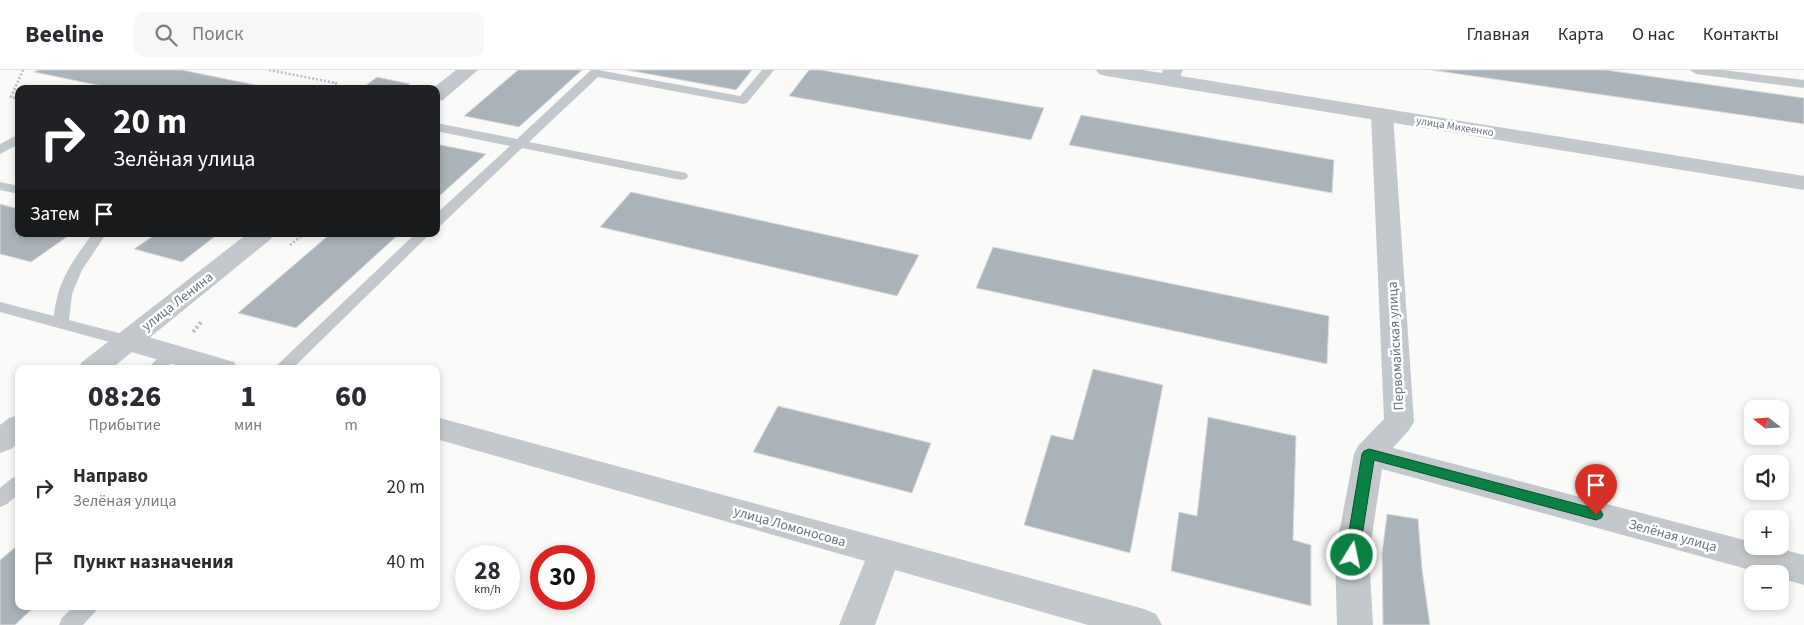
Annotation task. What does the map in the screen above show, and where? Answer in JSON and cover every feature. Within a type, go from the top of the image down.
[{"type":"street","points":[[440,93],[466,70]]},
{"type":"street","name":"улица Михеенко","points":[[1106,70],[1172,75],[1382,114],[1804,182]]},
{"type":"street","name":"Первомайская улица","points":[[1369,454],[1399,422],[1382,114]]},
{"type":"street","name":"улица Ленина","points":[[97,365],[258,237]]},
{"type":"street","points":[[128,341],[164,362],[190,365]]},
{"type":"street","points":[[0,441],[15,429]]},
{"type":"street","name":"улица Ломоносова","points":[[440,429],[1144,625]]},
{"type":"street","points":[[1355,625],[1352,555],[1369,454]]},
{"type":"street","name":"Зелёная улица","points":[[1369,454],[1804,570]]},
{"type":"street","points":[[857,625],[885,553]]},
{"type":"lane","points":[[440,218],[595,73],[743,100],[768,70]]},
{"type":"lane","points":[[1696,70],[1804,84]]},
{"type":"lane","points":[[440,128],[681,176]]},
{"type":"lane","points":[[0,150],[15,141]]},
{"type":"lane","points":[[0,186],[15,189]]},
{"type":"lane","points":[[61,323],[64,294],[75,270],[97,237]]},
{"type":"lane","points":[[285,365],[421,237]]},
{"type":"lane","points":[[0,306],[128,341]]},
{"type":"lane","points":[[0,499],[15,486]]},
{"type":"lane","points":[[69,625],[84,610]]},
{"type":"path","points":[[16,85],[23,70]]},
{"type":"path","points":[[269,70],[336,83],[335,85]]},
{"type":"path","points":[[15,88],[11,97],[15,98]]},
{"type":"building","points":[[38,70],[182,70],[255,85],[97,85],[34,72]]},
{"type":"building","points":[[518,70],[582,70],[519,127],[464,116]]},
{"type":"building","points":[[627,70],[752,70],[736,90]]},
{"type":"building","points":[[809,70],[821,70],[1044,108],[1031,140],[789,96]]},
{"type":"building","points":[[1431,70],[1606,70],[1804,98],[1804,124]]},
{"type":"building","points":[[377,77],[410,84],[409,85],[366,85]]},
{"type":"building","points":[[1081,115],[1334,160],[1332,193],[1069,145]]},
{"type":"building","points":[[440,145],[486,154],[440,195]]},
{"type":"building","points":[[631,192],[919,255],[897,296],[600,227]]},
{"type":"building","points":[[0,204],[15,208],[15,237],[67,237],[31,262],[0,254]]},
{"type":"building","points":[[152,237],[214,237],[182,262],[134,249]]},
{"type":"building","points":[[327,237],[396,237],[296,328],[238,313]]},
{"type":"building","points":[[993,247],[1329,316],[1327,364],[976,288]]},
{"type":"building","points":[[1093,369],[1163,385],[1130,553],[1024,525],[1051,435],[1073,440]]},
{"type":"building","points":[[778,406],[931,443],[912,493],[753,452]]},
{"type":"building","points":[[1208,417],[1296,436],[1293,540],[1311,545],[1311,606],[1171,571],[1179,512],[1197,516]]},
{"type":"building","points":[[1387,514],[1418,519],[1422,569],[1430,625],[1383,625],[1382,553]]},
{"type":"building","points":[[15,547],[15,610],[31,610],[15,625],[0,625],[0,560]]},
{"type":"route","points":[[1352,555],[1369,454],[1596,515]]}]
